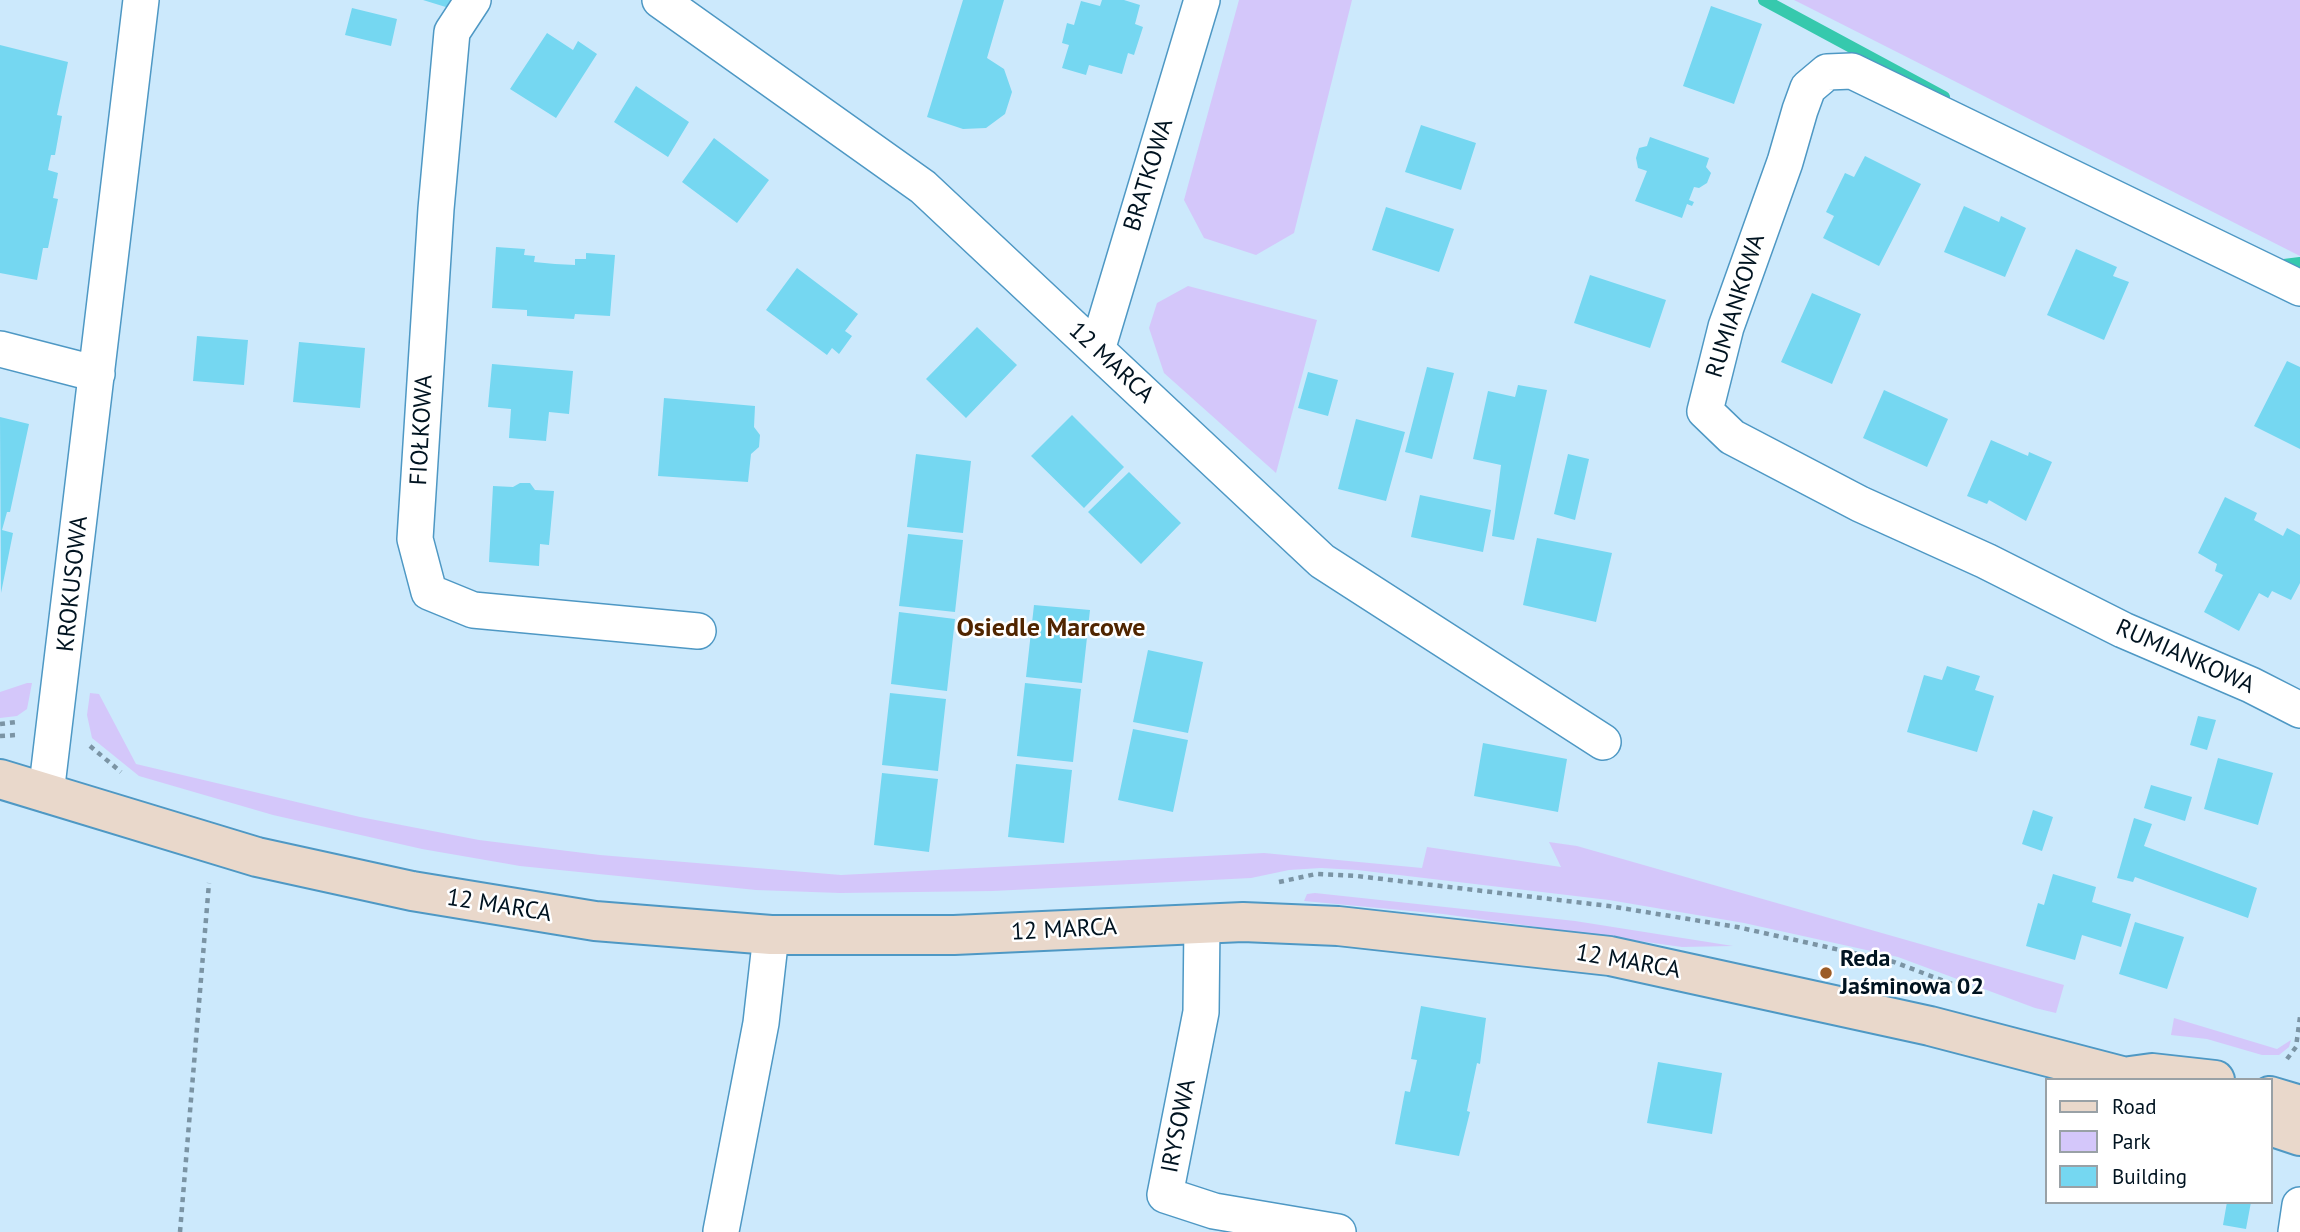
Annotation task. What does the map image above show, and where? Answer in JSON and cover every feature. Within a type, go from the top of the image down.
[{"type":"street","name":"KROKUSOWA","points":[[46,794],[141,0]]},
{"type":"street","name":"FIOŁKOWA","points":[[473,0],[452,32],[436,209],[415,539],[429,592],[473,610],[698,631]]},
{"type":"street","name":"12 MARCA","points":[[660,0],[915,180],[1322,561],[1603,742]]},
{"type":"street","name":"BRATKOWA","points":[[1097,350],[1202,0]]},
{"type":"street","name":"RUMIANKOWA","points":[[2300,288],[1852,71],[1827,72],[1808,88],[1804,99],[1785,162],[1726,327],[1705,411],[1732,437],[1860,504],[1986,561],[2123,630],[2251,685],[2300,710]]},
{"type":"street","points":[[0,349],[97,374]]},
{"type":"street","name":"12 MARCA","points":[[0,779],[257,857],[412,891],[595,922],[771,935],[954,935],[1202,924],[1338,926],[1610,956],[1930,1026],[2134,1078],[2152,1073],[2197,1078]]},
{"type":"street","name":"IRYSOWA","points":[[1202,924],[1201,1012],[1165,1195],[1214,1211],[1338,1232]]},
{"type":"street","points":[[720,1231],[761,1023],[771,935]]},
{"type":"street","points":[[2272,1097],[2300,1105]]},
{"type":"street","points":[[2272,1127],[2300,1136]]},
{"type":"street","points":[[2296,1232],[2300,1205]]},
{"type":"path","points":[[180,1232],[209,875]]},
{"type":"path","points":[[2300,1017],[2294,1051],[2300,1053]]},
{"type":"green space","points":[[1239,0],[1352,0],[1294,233],[1256,255],[1204,238],[1184,200]]},
{"type":"green space","points":[[1794,0],[2300,0],[2300,256],[1806,6]]},
{"type":"green space","points":[[1188,286],[1317,320],[1276,473],[1164,373],[1149,328],[1157,303]]},
{"type":"green space","points":[[32,683],[27,709],[17,716],[0,718],[0,692]]},
{"type":"green space","points":[[90,693],[99,694],[136,764],[360,817],[479,840],[600,855],[841,875],[1264,853],[1422,868],[1427,847],[1561,867],[1549,842],[1577,846],[2064,985],[2056,1013],[2035,1008],[1898,957],[1744,923],[1609,900],[1357,870],[1321,868],[1289,870],[1251,878],[993,891],[840,893],[756,890],[520,866],[422,849],[273,815],[139,776],[92,738],[87,715]]},
{"type":"green space","points":[[1307,894],[1575,921],[1733,946],[1682,947],[1443,914],[1304,901]]},
{"type":"green space","points":[[2174,1018],[2277,1049],[2291,1040],[2289,1047],[2279,1055],[2262,1055],[2207,1039],[2171,1035]]},
{"type":"building","points":[[423,0],[451,0],[449,8]]},
{"type":"building","points":[[963,0],[1004,0],[987,58],[1004,69],[1012,92],[1005,114],[986,128],[963,129],[927,117]]},
{"type":"building","points":[[1102,0],[1124,0],[1140,5],[1135,24],[1143,27],[1134,55],[1128,53],[1122,74],[1089,65],[1086,75],[1062,68],[1069,45],[1062,43],[1067,23],[1074,25],[1081,1],[1100,6]]},
{"type":"building","points":[[1711,6],[1762,24],[1734,104],[1683,86]]},
{"type":"building","points":[[352,8],[397,19],[391,46],[345,35]]},
{"type":"building","points":[[547,33],[573,50],[578,41],[597,54],[556,118],[510,89]]},
{"type":"building","points":[[0,45],[68,62],[57,115],[62,116],[55,155],[51,155],[48,170],[58,173],[53,198],[58,199],[48,248],[43,248],[37,280],[0,273]]},
{"type":"building","points":[[636,86],[689,122],[668,157],[614,122]]},
{"type":"building","points":[[1421,125],[1476,143],[1461,190],[1405,172]]},
{"type":"building","points":[[1650,137],[1709,158],[1706,167],[1711,173],[1707,183],[1699,188],[1694,187],[1689,200],[1694,202],[1692,206],[1687,204],[1682,218],[1635,201],[1647,171],[1638,168],[1636,158],[1639,148],[1647,146]]},
{"type":"building","points":[[714,138],[769,180],[737,223],[682,182]]},
{"type":"building","points":[[1865,156],[1921,184],[1879,266],[1823,238],[1834,216],[1826,212],[1845,173],[1854,177]]},
{"type":"building","points":[[1964,206],[1999,222],[2001,216],[2026,228],[2005,277],[1944,252]]},
{"type":"building","points":[[1386,207],[1454,229],[1439,272],[1372,250]]},
{"type":"building","points":[[496,247],[525,249],[524,255],[535,256],[534,262],[555,264],[575,265],[575,259],[586,259],[586,253],[615,255],[610,316],[575,314],[574,319],[527,316],[527,310],[492,308]]},
{"type":"building","points":[[2076,249],[2117,267],[2113,276],[2129,282],[2104,340],[2047,315]]},
{"type":"building","points":[[797,268],[858,314],[845,331],[852,336],[839,354],[832,348],[827,355],[766,310]]},
{"type":"building","points":[[1590,275],[1666,300],[1650,348],[1574,323]]},
{"type":"building","points":[[1812,293],[1861,314],[1832,384],[1781,362]]},
{"type":"building","points":[[977,327],[1017,365],[966,418],[926,379]]},
{"type":"building","points":[[197,336],[248,340],[244,385],[193,381]]},
{"type":"building","points":[[299,342],[365,348],[360,408],[293,402]]},
{"type":"building","points":[[2287,361],[2300,367],[2300,449],[2254,426]]},
{"type":"building","points":[[492,364],[573,371],[569,414],[549,412],[546,441],[509,438],[511,409],[488,407]]},
{"type":"building","points":[[1427,367],[1454,373],[1432,459],[1405,452]]},
{"type":"building","points":[[1308,372],[1338,380],[1328,416],[1298,408]]},
{"type":"building","points":[[1518,385],[1547,390],[1514,540],[1492,536],[1501,465],[1473,459],[1488,391],[1515,397]]},
{"type":"building","points":[[1884,390],[1948,419],[1927,467],[1863,438]]},
{"type":"building","points":[[664,398],[755,406],[754,427],[760,435],[759,447],[751,454],[748,482],[658,476]]},
{"type":"building","points":[[1072,415],[1124,467],[1084,508],[1031,456]]},
{"type":"building","points":[[0,417],[29,424],[10,512],[7,512],[2,530],[13,533],[1,593]]},
{"type":"building","points":[[1356,419],[1405,432],[1386,501],[1338,489]]},
{"type":"building","points":[[1991,440],[2028,456],[2029,452],[2052,462],[2026,521],[1989,500],[1987,504],[1967,496]]},
{"type":"building","points":[[916,454],[971,461],[963,533],[907,527]]},
{"type":"building","points":[[1568,454],[1589,459],[1575,520],[1554,514]]},
{"type":"building","points":[[1129,472],[1181,523],[1141,564],[1088,512]]},
{"type":"building","points":[[520,483],[530,483],[535,490],[554,491],[549,545],[540,544],[539,566],[489,562],[493,486],[513,487]]},
{"type":"building","points":[[1420,495],[1491,510],[1483,552],[1411,537]]},
{"type":"building","points":[[2225,497],[2257,513],[2254,520],[2283,536],[2287,528],[2300,535],[2300,583],[2291,600],[2272,591],[2268,598],[2259,593],[2239,631],[2204,612],[2223,575],[2215,571],[2217,564],[2198,553]]},
{"type":"building","points":[[908,534],[963,540],[955,612],[899,606]]},
{"type":"building","points":[[1537,538],[1612,553],[1596,622],[1523,605]]},
{"type":"building","points":[[1034,605],[1090,610],[1082,683],[1026,677]]},
{"type":"building","points":[[899,612],[955,619],[947,691],[891,684]]},
{"type":"building","points":[[1148,650],[1203,662],[1188,733],[1133,722]]},
{"type":"building","points":[[1947,666],[1980,676],[1975,690],[1994,696],[1977,752],[1907,732],[1924,675],[1942,680]]},
{"type":"building","points":[[1025,683],[1081,689],[1073,762],[1017,756]]},
{"type":"building","points":[[890,693],[946,699],[938,771],[882,765]]},
{"type":"building","points":[[2198,716],[2216,720],[2207,750],[2190,745]]},
{"type":"building","points":[[1133,729],[1188,740],[1173,812],[1118,800]]},
{"type":"building","points":[[1483,743],[1567,759],[1558,812],[1474,796]]},
{"type":"building","points":[[2218,758],[2273,773],[2258,825],[2204,809]]},
{"type":"building","points":[[1016,764],[1072,770],[1064,843],[1008,837]]},
{"type":"building","points":[[882,773],[938,779],[929,852],[874,845]]},
{"type":"building","points":[[2151,785],[2192,797],[2185,821],[2144,808]]},
{"type":"building","points":[[2033,810],[2053,817],[2042,851],[2022,844]]},
{"type":"building","points":[[2134,818],[2152,824],[2144,846],[2257,888],[2248,918],[2135,877],[2133,882],[2117,878]]},
{"type":"building","points":[[2053,874],[2096,887],[2092,902],[2131,914],[2121,947],[2082,935],[2075,960],[2026,946],[2038,903],[2044,905]]},
{"type":"building","points":[[2135,922],[2184,937],[2167,989],[2119,974]]},
{"type":"building","points":[[1421,1006],[1486,1018],[1480,1064],[1477,1063],[1467,1111],[1470,1112],[1459,1156],[1395,1144],[1405,1091],[1410,1092],[1417,1060],[1411,1059]]},
{"type":"building","points":[[1658,1062],[1722,1073],[1712,1134],[1647,1123]]},
{"type":"building","points":[[2227,1204],[2251,1204],[2246,1229],[2223,1225]]},
{"type":"waterway","points":[[1764,0],[1944,97]]},
{"type":"waterway","points":[[2276,266],[2300,263]]},
{"type":"place","name":"Reda Jaśminowa 02","points":[[1826,973]]},
{"type":"district","name":"Osiedle Marcowe","points":[[1051,629]]}]
